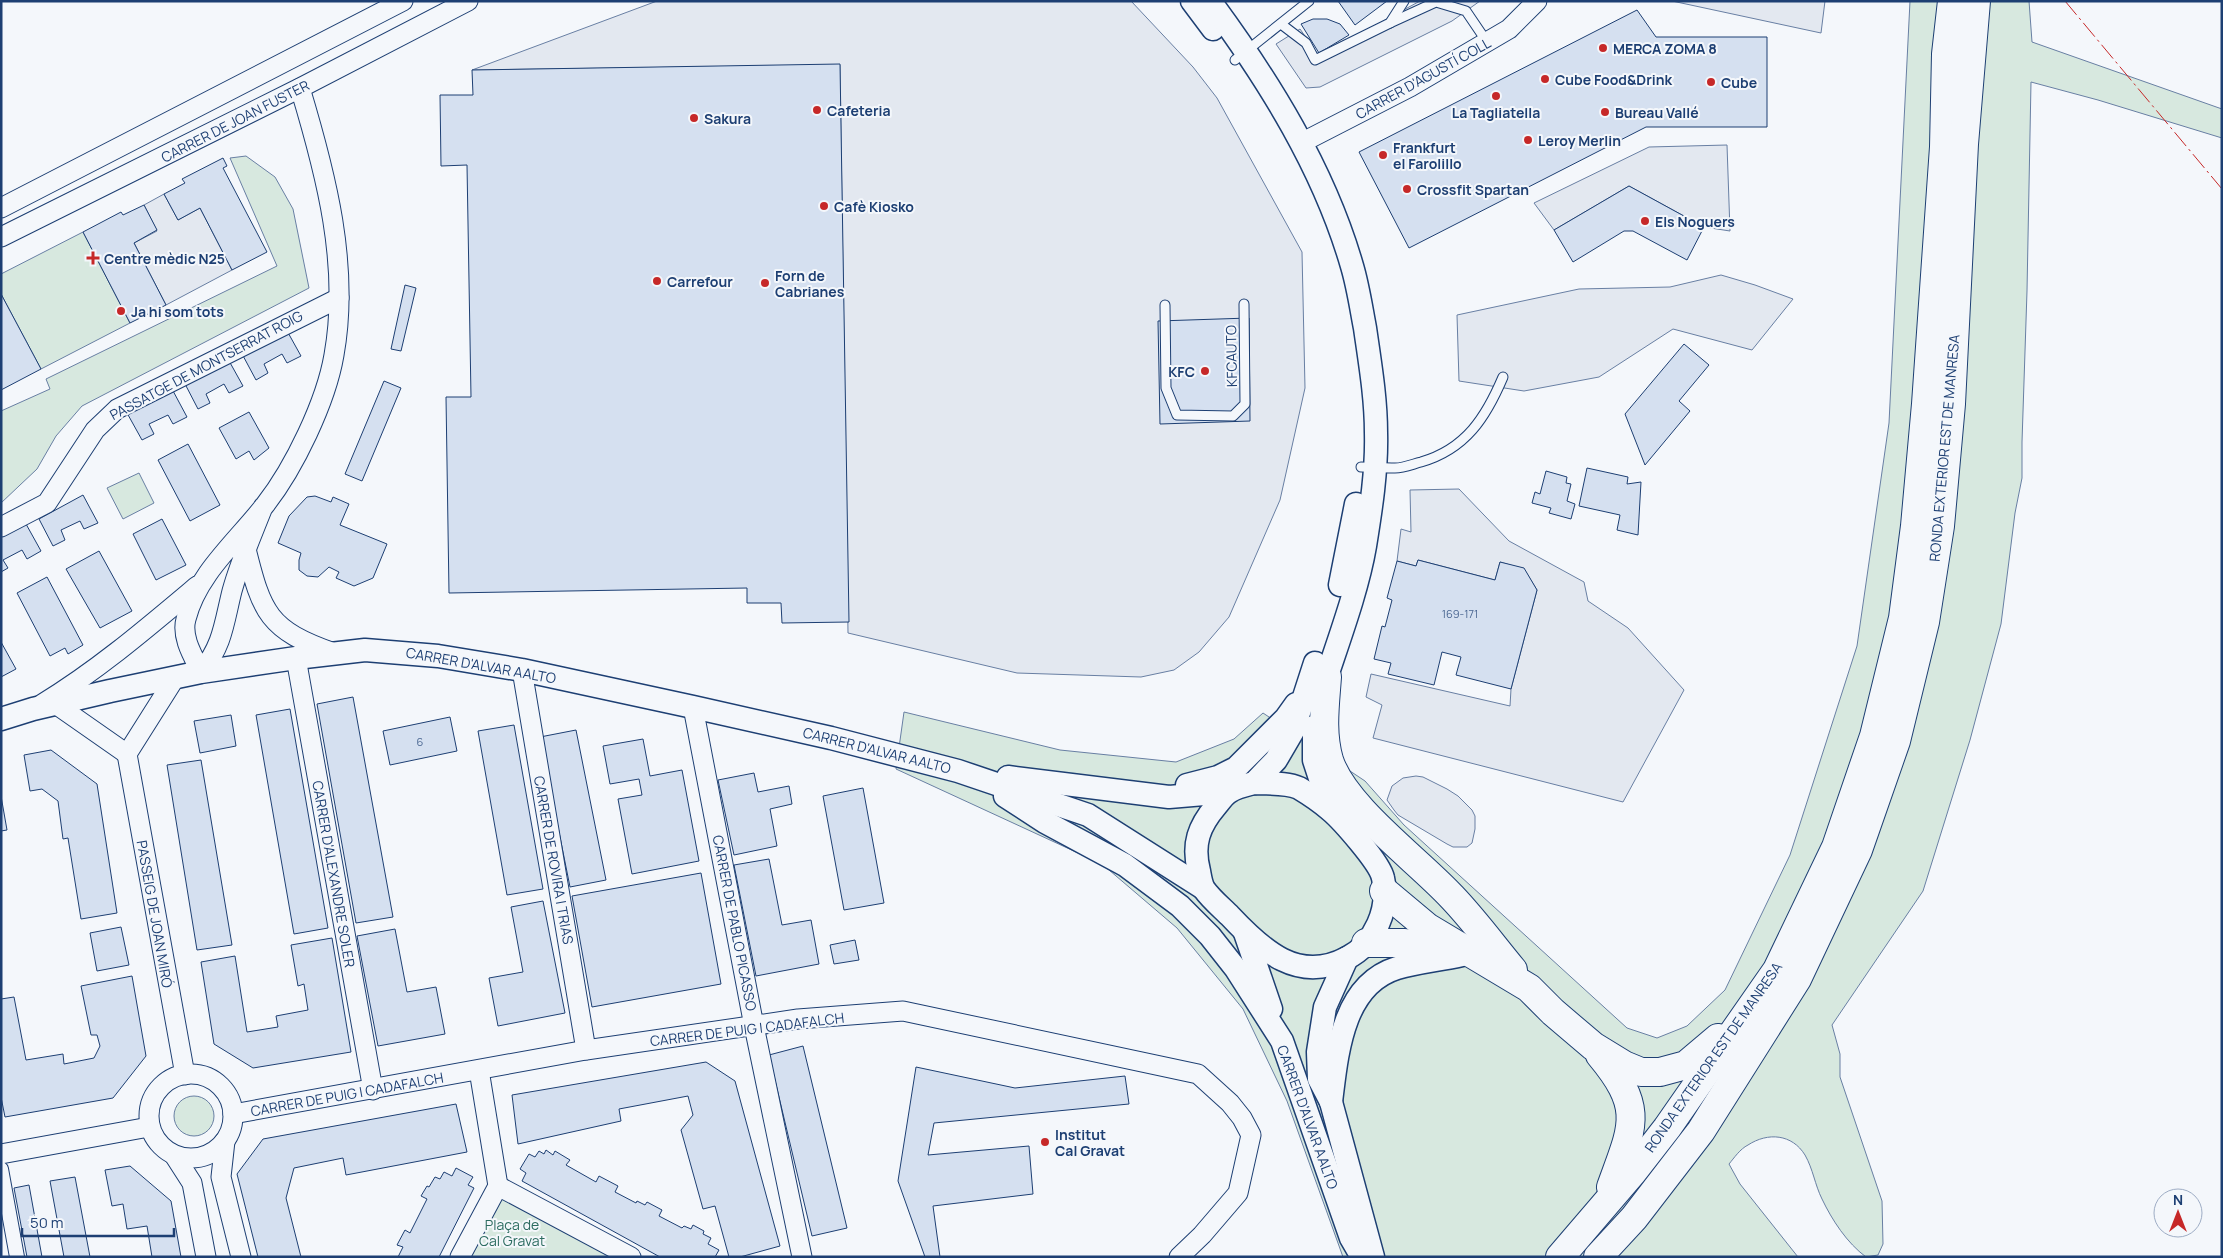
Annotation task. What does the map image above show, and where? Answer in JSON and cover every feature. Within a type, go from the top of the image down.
[{"type":"highway","name":"RONDA EXTERIOR EST DE MANRESA","points":[[1560,1257],[1632,1173],[1667,1128],[1747,1015],[1776,970],[1836,847],[1874,736],[1903,618],[1916,526],[1944,147],[1946,54],[1952,1]]},
{"type":"highway","name":"RONDA EXTERIOR EST DE MANRESA","points":[[1598,1257],[1634,1218],[1701,1132],[1797,979],[1858,850],[1896,741],[1925,622],[1940,526],[1951,404],[1964,144],[1976,1]]},
{"type":"highway","points":[[1317,682],[1323,732],[1330,761],[1344,789],[1386,834],[1452,897],[1529,988],[1553,1012],[1593,1046],[1624,1065],[1641,1072],[1660,1072],[1686,1065],[1747,1015]]},
{"type":"highway","points":[[1384,891],[1427,927],[1529,988]]},
{"type":"highway","points":[[1356,951],[1405,943],[1472,953]]},
{"type":"highway","points":[[1593,1046],[1618,1078],[1631,1105],[1631,1130],[1604,1206]]},
{"type":"street","name":"CARRER DE JOAN FUSTER","points":[[1,208],[403,1]]},
{"type":"street","name":"CARRER DE JOAN FUSTER","points":[[1,237],[300,88],[468,1]]},
{"type":"street","points":[[1192,1],[1240,56],[1301,143],[1335,218],[1356,280],[1374,389],[1376,434],[1368,467]]},
{"type":"street","points":[[1210,1],[1290,154],[1327,232],[1339,269],[1356,361],[1361,420],[1368,467],[1365,547],[1317,682],[1293,731],[1276,760],[1254,783]]},
{"type":"street","name":"CARRER D'AGUSTÍ COLL","points":[[1301,143],[1410,87],[1509,30],[1537,1]]},
{"type":"street","points":[[175,678],[127,754],[44,706],[127,645],[202,582],[273,494],[323,397],[334,356],[339,318],[338,264],[331,207],[300,88]]},
{"type":"street","name":"PASSATGE DE MONTSERRAT ROIG","points":[[1,527],[47,503],[95,430],[117,409],[339,298]]},
{"type":"street","points":[[202,582],[186,619],[184,632],[201,672],[219,644],[226,624],[232,590],[263,507]]},
{"type":"street","points":[[246,549],[257,592],[263,606],[274,621],[308,644],[334,652]]},
{"type":"street","name":"CARRER D'ALVAR AALTO","points":[[1,719],[44,706],[201,672],[334,652],[365,650],[400,652],[438,656],[522,670],[831,738],[958,771],[1088,814],[1203,888],[1245,932],[1274,957],[1295,964],[1327,966],[1356,951]]},
{"type":"street","name":"CARRER D'ALEXANDRE SOLER","points":[[296,658],[373,1090]]},
{"type":"street","name":"CARRER DE ROVIRA I TRIAS","points":[[522,670],[586,1050]]},
{"type":"street","points":[[1137,794],[1163,787],[1195,784],[1218,777],[1236,768],[1286,718],[1317,682]]},
{"type":"street","points":[[1317,682],[1313,718],[1314,760],[1330,810]]},
{"type":"street","name":"CARRER DE PABLO PICASSO","points":[[693,707],[754,1026],[802,1257]]},
{"type":"street","name":"PASSEIG DE JOAN MIRÓ","points":[[127,754],[185,1074]]},
{"type":"street","name":"CARRER D'ALVAR AALTO","points":[[958,771],[1169,797],[1228,792]]},
{"type":"street","name":"CARRER D'ALVAR AALTO","points":[[958,771],[1125,865],[1180,906],[1210,936],[1236,970],[1282,1041],[1351,1238],[1362,1257]]},
{"type":"street","points":[[1203,888],[1196,860],[1196,846],[1203,820],[1228,792],[1254,783],[1279,784],[1298,788],[1330,810],[1369,855],[1383,876],[1384,891]]},
{"type":"street","name":"CARRER D'ALVAR AALTO","points":[[1373,1257],[1331,1102],[1319,1079],[1318,1052],[1325,1007],[1356,951],[1374,932],[1382,914],[1384,891]]},
{"type":"street","points":[[1245,932],[1282,1041]]},
{"type":"street","points":[[1331,1102],[1336,1058],[1344,1027],[1356,1002],[1374,980],[1395,969],[1472,953]]},
{"type":"street","name":"CARRER DE PUIG I CADAFALCH","points":[[233,1114],[586,1050],[798,1019],[904,1011],[1198,1074],[1230,1103],[1242,1118],[1251,1135],[1238,1193],[1179,1257]]},
{"type":"street","points":[[460,1257],[498,1186],[479,1070]]},
{"type":"street","points":[[185,1074],[209,1078],[219,1085],[228,1098],[233,1114],[230,1132],[225,1141],[215,1151],[202,1157],[188,1158],[174,1155],[163,1148],[154,1138],[148,1112],[152,1099],[160,1087],[171,1079],[185,1074]]},
{"type":"street","points":[[1,1154],[150,1127]]},
{"type":"street","points":[[225,1141],[221,1177],[241,1257]]},
{"type":"street","points":[[174,1155],[192,1183],[206,1257]]},
{"type":"street","points":[[1,1170],[16,1257]]},
{"type":"street","points":[[498,1186],[631,1257]]},
{"type":"street","points":[[199,1219],[206,1203],[218,1201],[230,1215]]},
{"type":"lane","points":[[1240,56],[1309,1]]},
{"type":"lane","points":[[1390,23],[1404,1]]},
{"type":"lane","points":[[1281,24],[1306,43],[1315,60],[1436,2],[1466,11],[1487,42]]},
{"type":"lane","name":"KFCAUTO","points":[[1165,305],[1166,388],[1177,414],[1233,416],[1245,404],[1244,304]]},
{"type":"lane","points":[[1368,467],[1406,466],[1434,458],[1456,446],[1482,420],[1492,403],[1502,377]]},
{"type":"green space","points":[[1910,1],[2029,1],[2032,42],[2222,109],[2222,138],[2098,100],[2031,82],[2022,478],[2015,513],[2001,624],[1970,740],[1923,891],[1832,1025],[1840,1054],[1840,1077],[1882,1201],[1883,1244],[1878,1255],[1866,1257],[1859,1251],[1846,1238],[1830,1215],[1810,1166],[1800,1148],[1787,1139],[1771,1137],[1756,1141],[1745,1147],[1729,1164],[1740,1184],[1798,1257],[1343,1257],[1287,1101],[1243,1009],[1177,928],[1102,864],[896,769],[904,712],[1060,750],[1176,762],[1234,739],[1263,713],[1365,781],[1404,825],[1627,1028],[1657,1038],[1687,1026],[1725,990],[1790,855],[1857,646],[1889,423]]},
{"type":"green space","points":[[246,156],[275,177],[293,209],[309,288],[82,406],[56,436],[37,469],[1,503],[1,411],[50,389],[46,379],[277,266],[230,158]]},
{"type":"green space","points":[[83,232],[130,323],[41,369],[1,294],[1,274]]},
{"type":"green space","points":[[139,473],[154,503],[123,519],[107,488]]},
{"type":"green space","points":[[198,1096],[205,1099],[211,1105],[214,1116],[213,1124],[205,1133],[198,1136],[190,1136],[183,1133],[175,1124],[174,1112],[177,1105],[186,1097]]},
{"type":"green space","name":"Plaça de Cal Gravat","points":[[501,1197],[612,1257],[469,1257]]},
{"type":"shaded area","points":[[657,1],[1131,1],[1193,67],[1217,98],[1302,252],[1305,388],[1280,500],[1229,617],[1199,652],[1174,670],[1141,677],[1017,673],[848,633],[840,65],[472,70]]},
{"type":"shaded area","points":[[1420,1],[1480,1],[1452,21],[1320,87],[1306,88],[1276,44],[1300,29],[1319,56]]},
{"type":"shaded area","points":[[1672,1],[1825,1],[1821,33]]},
{"type":"shaded area","points":[[1727,145],[1730,231],[1704,227],[1629,186],[1554,230],[1534,203],[1649,147]]},
{"type":"shaded area","points":[[164,194],[178,220],[200,208],[232,270],[166,305],[134,243],[157,231],[144,205]]},
{"type":"shaded area","points":[[1721,275],[1793,299],[1752,350],[1673,329],[1599,377],[1524,391],[1459,381],[1457,315],[1579,289],[1670,287]]},
{"type":"shaded area","points":[[1459,489],[1509,541],[1584,582],[1588,601],[1628,628],[1684,690],[1623,802],[1373,738],[1382,705],[1366,697],[1371,674],[1510,706],[1511,689],[1537,590],[1524,569],[1500,562],[1495,580],[1418,560],[1416,566],[1397,561],[1401,529],[1411,532],[1410,490]]},
{"type":"shaded area","points":[[1423,777],[1447,789],[1458,796],[1472,810],[1475,816],[1475,829],[1472,843],[1467,847],[1453,847],[1447,844],[1398,815],[1394,810],[1387,800],[1392,786],[1403,778]]},
{"type":"building","points":[[1338,1],[1387,1],[1355,25]]},
{"type":"building","points":[[1637,10],[1656,37],[1767,37],[1767,127],[1646,127],[1409,248],[1359,152]]},
{"type":"building","points":[[1313,19],[1327,19],[1340,24],[1349,35],[1319,53],[1301,24]]},
{"type":"building","name":"Carrefour","points":[[840,64],[849,622],[782,623],[781,603],[747,603],[747,588],[449,593],[446,397],[471,397],[467,165],[441,166],[440,95],[473,95],[472,70]]},
{"type":"building","points":[[223,158],[227,166],[223,168],[267,252],[232,270],[200,208],[178,220],[164,194],[185,183],[182,179]]},
{"type":"building","points":[[1629,186],[1704,227],[1687,260],[1633,231],[1624,231],[1573,262],[1554,230]]},
{"type":"building","points":[[144,205],[157,230],[134,243],[166,305],[130,323],[83,232],[121,212],[123,215]]},
{"type":"building","points":[[405,285],[416,288],[401,351],[391,349]]},
{"type":"building","points":[[1,294],[41,369],[1,390]]},
{"type":"building","name":"KFC","points":[[1249,318],[1250,421],[1160,424],[1158,321]]},
{"type":"building","points":[[286,329],[301,356],[287,363],[282,354],[264,364],[268,373],[256,380],[241,352]]},
{"type":"building","points":[[1684,344],[1709,365],[1679,401],[1690,411],[1645,465],[1625,414]]},
{"type":"building","points":[[228,359],[243,386],[229,393],[224,384],[206,394],[210,403],[198,409],[184,382]]},
{"type":"building","points":[[384,381],[401,388],[362,481],[345,474]]},
{"type":"building","points":[[172,389],[187,417],[173,424],[168,415],[149,424],[154,434],[142,440],[127,413]]},
{"type":"building","points":[[249,412],[269,448],[254,460],[249,451],[236,459],[219,428]]},
{"type":"building","points":[[188,444],[220,505],[190,521],[158,460]]},
{"type":"building","points":[[1587,468],[1628,477],[1627,484],[1641,482],[1638,535],[1617,530],[1620,515],[1579,506]]},
{"type":"building","points":[[1546,471],[1567,477],[1566,483],[1571,484],[1567,501],[1575,504],[1571,519],[1549,513],[1551,508],[1532,503],[1535,492],[1540,494]]},
{"type":"building","points":[[83,495],[98,523],[84,529],[80,521],[61,530],[65,540],[53,546],[39,519]]},
{"type":"building","points":[[315,496],[331,502],[333,497],[349,504],[340,525],[387,544],[373,578],[354,586],[336,578],[339,572],[329,567],[318,577],[307,576],[299,570],[301,553],[278,543],[289,516],[307,497]]},
{"type":"building","points":[[162,519],[186,565],[156,580],[133,534]]},
{"type":"building","points":[[26,524],[41,551],[27,559],[22,550],[3,560],[8,568],[1,572],[1,537]]},
{"type":"building","points":[[99,551],[132,611],[100,628],[66,569]]},
{"type":"building","points":[[1418,560],[1495,580],[1500,562],[1524,568],[1537,590],[1511,689],[1456,675],[1461,657],[1442,652],[1434,685],[1388,674],[1391,663],[1374,659],[1382,626],[1385,627],[1392,600],[1387,598],[1397,561],[1416,566]]},
{"type":"building","points":[[47,577],[83,645],[68,654],[65,648],[50,656],[17,593]]},
{"type":"building","points":[[1,642],[16,669],[1,677]]},
{"type":"building","points":[[353,697],[393,917],[356,923],[317,704]]},
{"type":"building","points":[[290,709],[328,928],[294,934],[256,715]]},
{"type":"building","points":[[231,715],[236,746],[200,753],[194,721]]},
{"type":"building","points":[[450,717],[457,751],[390,765],[383,731]]},
{"type":"building","points":[[514,725],[543,889],[507,895],[478,731]]},
{"type":"building","points":[[576,730],[606,880],[570,887],[540,737]]},
{"type":"building","points":[[643,739],[650,776],[682,770],[699,861],[632,874],[618,799],[642,795],[639,779],[610,784],[603,746]]},
{"type":"building","points":[[51,750],[97,784],[117,913],[81,919],[68,838],[63,839],[58,801],[42,789],[30,791],[24,755]]},
{"type":"building","points":[[201,760],[232,945],[197,950],[167,765]]},
{"type":"building","points":[[754,773],[758,792],[789,786],[792,804],[770,809],[777,846],[734,855],[718,780]]},
{"type":"building","points":[[863,788],[884,903],[844,910],[823,796]]},
{"type":"building","points":[[1,796],[7,830],[1,831]]},
{"type":"building","points":[[769,859],[782,925],[811,920],[819,964],[756,976],[734,865]]},
{"type":"building","points":[[701,873],[721,984],[592,1007],[572,896]]},
{"type":"building","points":[[543,901],[565,1013],[498,1026],[489,978],[523,972],[511,907]]},
{"type":"building","points":[[121,927],[129,965],[97,971],[90,933]]},
{"type":"building","points":[[395,929],[407,992],[436,987],[445,1034],[378,1046],[357,936]]},
{"type":"building","points":[[332,938],[351,1052],[253,1068],[214,1044],[201,962],[235,956],[247,1032],[278,1027],[276,1016],[308,1010],[304,984],[298,986],[291,945]]},
{"type":"building","points":[[855,940],[859,960],[834,964],[830,945]]},
{"type":"building","points":[[132,976],[146,1056],[113,1098],[5,1117],[1,1097],[1,999],[14,997],[26,1060],[63,1054],[64,1064],[94,1058],[100,1046],[97,1035],[91,1035],[81,986]]},
{"type":"building","points":[[803,1046],[847,1228],[812,1236],[769,1055]]},
{"type":"building","points":[[706,1062],[735,1081],[780,1246],[740,1257],[729,1257],[715,1206],[703,1209],[681,1130],[693,1115],[688,1096],[619,1109],[621,1121],[518,1144],[512,1095]]},
{"type":"building","points":[[916,1067],[1015,1088],[1125,1076],[1129,1104],[934,1123],[928,1155],[1029,1146],[1033,1194],[933,1206],[940,1257],[925,1257],[898,1181]]},
{"type":"building","points":[[456,1104],[467,1152],[346,1175],[343,1158],[294,1168],[286,1198],[301,1257],[258,1257],[237,1174],[263,1139]]},
{"type":"building","points":[[546,1150],[553,1155],[555,1151],[570,1160],[566,1165],[596,1182],[599,1176],[618,1186],[615,1192],[636,1203],[637,1201],[645,1205],[647,1202],[662,1210],[659,1216],[682,1228],[684,1226],[691,1229],[693,1225],[704,1231],[703,1234],[711,1238],[708,1244],[719,1250],[715,1257],[660,1257],[522,1181],[526,1173],[520,1169],[529,1154],[535,1157],[539,1151],[544,1154]]},
{"type":"building","points":[[130,1166],[171,1201],[181,1257],[152,1257],[147,1226],[127,1229],[123,1204],[112,1206],[105,1170]]},
{"type":"building","points":[[456,1168],[473,1177],[468,1185],[474,1188],[439,1257],[398,1257],[403,1247],[397,1245],[405,1230],[410,1233],[427,1199],[421,1196],[427,1186],[429,1187],[435,1177],[440,1179],[444,1172],[452,1176]]},
{"type":"building","points":[[75,1177],[90,1257],[64,1257],[50,1181]]},
{"type":"building","points":[[29,1185],[42,1257],[27,1257],[14,1188]]},
{"type":"power","points":[[2065,1],[2222,189]]},
{"type":"place","name":"MERCA ZOMA 8","points":[[1603,48]]},
{"type":"place","name":"Cube Food&Drink","points":[[1545,79]]},
{"type":"place","name":"Cube","points":[[1711,82]]},
{"type":"place","name":"La Tagliatella","points":[[1496,96]]},
{"type":"place","name":"Cafeteria","points":[[817,110]]},
{"type":"place","name":"Bureau Vallé","points":[[1605,112]]},
{"type":"place","name":"Sakura","points":[[694,118]]},
{"type":"place","name":"Leroy Merlin","points":[[1528,140]]},
{"type":"place","name":"Frankfurt el Farolillo","points":[[1383,155]]},
{"type":"place","name":"Crossfit Spartan","points":[[1407,189]]},
{"type":"place","name":"Cafè Kiosko","points":[[824,206]]},
{"type":"place","name":"Els Noguers","points":[[1645,221]]},
{"type":"place","name":"Centre mèdic N25","points":[[93,258]]},
{"type":"place","name":"Carrefour","points":[[657,281]]},
{"type":"place","name":"Forn de Cabrianes","points":[[765,283]]},
{"type":"place","name":"Ja hi som tots","points":[[121,311]]},
{"type":"place","name":"KFC","points":[[1205,371]]},
{"type":"place","name":"Institut Cal Gravat","points":[[1045,1142]]}]
